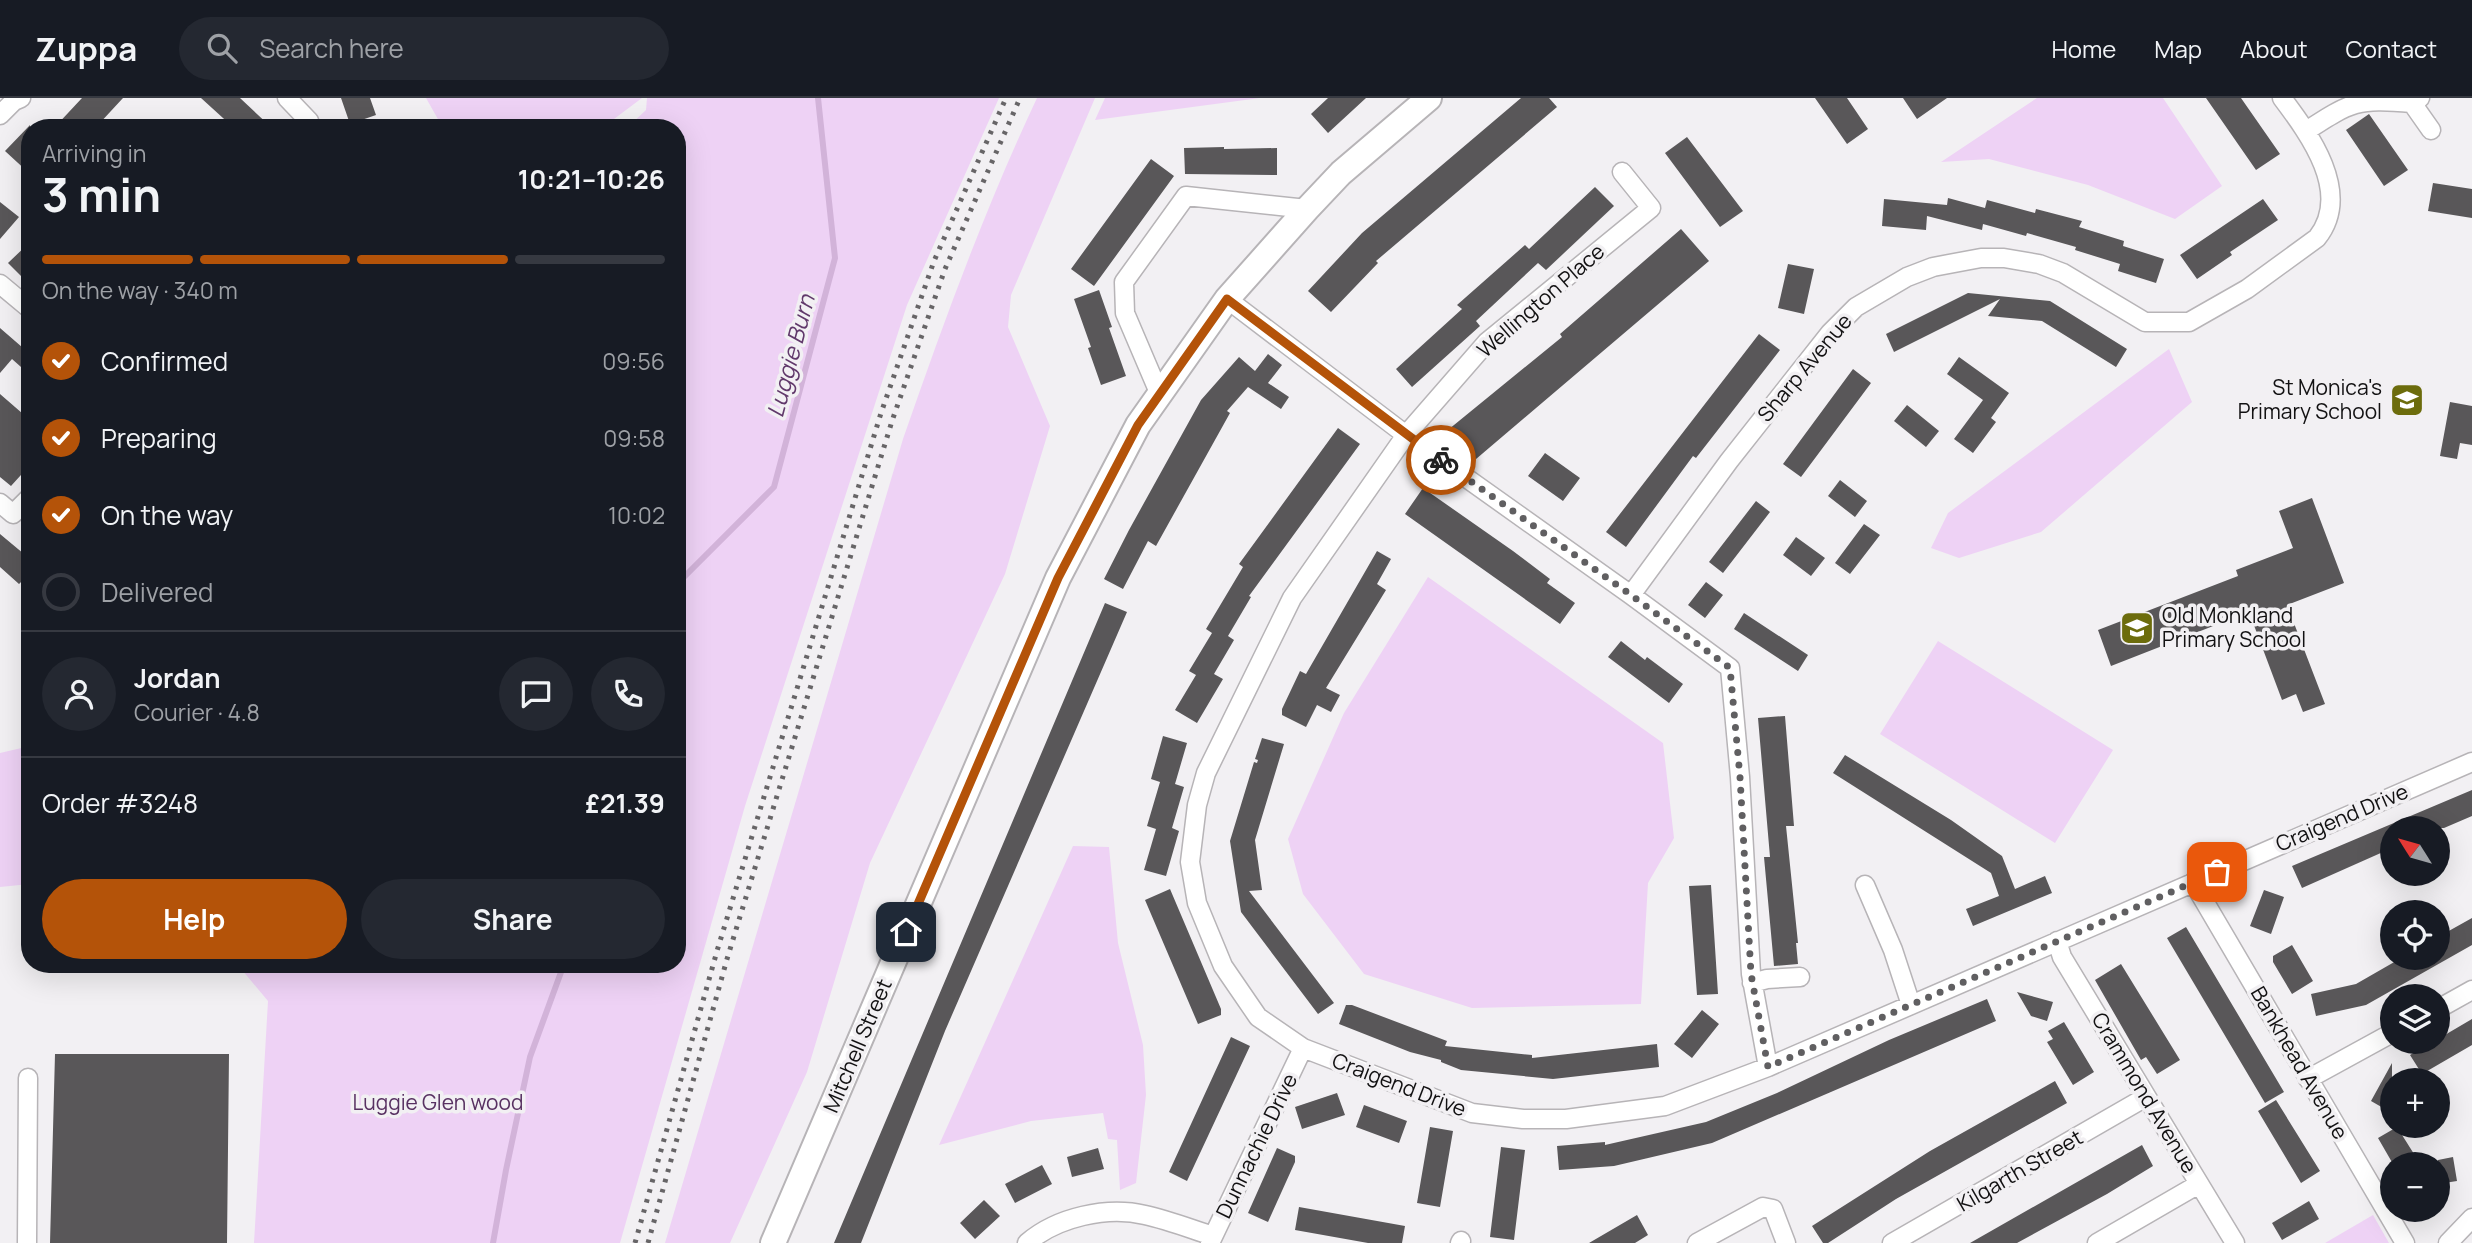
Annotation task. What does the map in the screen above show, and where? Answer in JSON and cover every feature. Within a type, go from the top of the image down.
[{"type":"street","points":[[0,115],[21,98]]},
{"type":"street","points":[[287,98],[307,119]]},
{"type":"street","name":"Mitchell Street","points":[[773,1243],[1058,578],[1138,425],[1227,299],[1307,209],[1341,173],[1429,98]]},
{"type":"street","name":"Sharp Avenue","points":[[1631,595],[1729,461],[1830,333],[1856,307],[1907,277],[1958,261],[2004,258],[2039,264],[2063,273],[2146,322],[2189,323],[2247,289],[2317,238],[2322,231],[2329,205],[2329,184],[2319,152],[2282,98]]},
{"type":"street","points":[[2306,131],[2352,102],[2379,99],[2416,101],[2431,130]]},
{"type":"street","name":"Wellington Place","points":[[1406,435],[1487,342],[1651,208],[1622,172]]},
{"type":"street","points":[[1160,395],[1125,313],[1124,282],[1186,196],[1307,209]]},
{"type":"street","points":[[0,284],[21,302]]},
{"type":"street","points":[[1227,299],[1406,435],[1730,668],[1740,777],[1752,983],[1768,1067]]},
{"type":"street","name":"Craigend Drive","points":[[1406,435],[1292,597],[1217,748],[1197,805],[1190,862],[1197,903],[1223,966],[1258,1017],[1303,1048],[1472,1113],[1523,1119],[1566,1119],[1665,1106],[1768,1067],[2472,762]]},
{"type":"street","points":[[0,503],[13,514],[21,506]]},
{"type":"street","name":"Bankhead Avenue","points":[[2193,882],[2405,1243]]},
{"type":"street","points":[[1865,885],[1893,950],[1911,1004]]},
{"type":"street","name":"Crammond Avenue","points":[[2057,941],[2062,957],[2235,1243]]},
{"type":"street","points":[[1752,983],[1767,979],[1800,977]]},
{"type":"street","points":[[2450,1002],[2472,990]]},
{"type":"street","points":[[2308,1079],[2380,1040]]},
{"type":"street","name":"Dunnachie Drive","points":[[1212,1240],[1303,1048]]},
{"type":"street","points":[[27,1243],[28,1078]]},
{"type":"street","name":"Kilgarth Street","points":[[1892,1243],[2147,1097]]},
{"type":"street","points":[[2097,1243],[2199,1184]]},
{"type":"street","points":[[1698,1243],[1763,1207],[1773,1209],[1786,1243]]},
{"type":"street","points":[[1027,1243],[1059,1224],[1084,1215],[1110,1212],[1144,1214],[1212,1240]]},
{"type":"street","points":[[2448,1243],[2472,1218]]},
{"type":"green space","points":[[426,98],[642,98],[614,119],[438,119]]},
{"type":"green space","name":"Luggie Glen wood","points":[[647,98],[999,98],[907,305],[745,806],[620,1243],[254,1243],[268,1001],[245,973],[686,973],[686,119],[636,119],[646,110]]},
{"type":"green space","points":[[1037,98],[1095,98],[1011,295],[1008,327],[1050,426],[1005,574],[870,863],[807,1072],[730,1243],[665,1243],[903,439],[965,267]]},
{"type":"green space","points":[[1105,98],[1260,98],[1095,120]]},
{"type":"green space","points":[[2037,98],[2163,98],[2222,186],[2175,219],[2088,185],[1989,159],[1941,162]]},
{"type":"green space","points":[[2169,349],[2192,402],[2041,532],[1959,558],[1931,548],[1948,513]]},
{"type":"green space","points":[[1428,577],[1663,743],[1674,838],[1648,883],[1641,1004],[1472,1008],[1364,974],[1303,894],[1288,839],[1344,713]]},
{"type":"green space","points":[[1938,641],[2113,750],[2055,843],[1880,734]]},
{"type":"green space","points":[[21,748],[21,885],[0,887],[0,753]]},
{"type":"green space","points":[[1073,846],[1109,847],[1118,943],[1143,1045],[1146,1095],[1136,1183],[1120,1190],[1117,1140],[1108,1139],[1103,1113],[1031,1121],[939,1145]]},
{"type":"green space","points":[[2373,1215],[2389,1243],[2325,1243]]},
{"type":"building","points":[[82,98],[123,98],[104,119],[62,119]]},
{"type":"building","points":[[201,98],[240,98],[262,119],[224,119]]},
{"type":"building","points":[[341,98],[370,98],[376,115],[364,119],[348,119]]},
{"type":"building","points":[[1328,98],[1366,98],[1328,133],[1311,114]]},
{"type":"building","points":[[1521,98],[1549,98],[1557,107],[1376,261],[1378,263],[1331,312],[1308,291],[1362,233]]},
{"type":"building","points":[[1815,98],[1847,98],[1868,129],[1847,144]]},
{"type":"building","points":[[1903,98],[1947,98],[1917,119]]},
{"type":"building","points":[[2206,98],[2241,98],[2280,154],[2256,170]]},
{"type":"building","points":[[2369,114],[2408,170],[2384,186],[2346,130]]},
{"type":"building","points":[[21,134],[21,166],[5,151]]},
{"type":"building","points":[[1687,137],[1743,211],[1720,227],[1665,153]]},
{"type":"building","points":[[1184,148],[1277,148],[1277,175],[1185,174]]},
{"type":"building","points":[[1151,159],[1174,176],[1094,286],[1071,269]]},
{"type":"building","points":[[2433,183],[2472,189],[2472,218],[2428,211]]},
{"type":"building","points":[[1595,187],[1614,206],[1546,270],[1538,263],[1476,321],[1480,326],[1412,387],[1396,369],[1462,309],[1457,305],[1525,245],[1529,249]]},
{"type":"building","points":[[1948,198],[1985,208],[1987,200],[2035,213],[2036,209],[2082,221],[2079,227],[2124,241],[2123,246],[2164,259],[2156,283],[2118,271],[2120,264],[2075,250],[2076,247],[2027,233],[2026,236],[1983,224],[1982,230],[1927,216],[1926,230],[1882,226],[1884,199],[1947,205]]},
{"type":"building","points":[[2263,199],[2278,220],[2230,252],[2232,255],[2197,279],[2180,255]]},
{"type":"building","points":[[0,202],[19,217],[0,239]]},
{"type":"building","points":[[1681,229],[1709,261],[1469,465],[1443,434],[1562,337],[1560,334]]},
{"type":"building","points":[[21,251],[21,276],[8,263]]},
{"type":"building","points":[[1788,264],[1814,269],[1804,314],[1778,308]]},
{"type":"building","points":[[1099,290],[1126,376],[1101,385],[1074,299]]},
{"type":"building","points":[[1968,293],[2050,301],[2127,349],[2116,367],[2042,321],[1988,316],[2000,299],[1894,352],[1886,334]]},
{"type":"building","points":[[0,328],[21,346],[21,367],[12,359],[0,373]]},
{"type":"building","points":[[1759,334],[1780,350],[1696,458],[1693,456],[1626,547],[1606,532]]},
{"type":"building","points":[[1268,354],[1282,365],[1268,383],[1289,397],[1281,409],[1248,387],[1227,411],[1230,413],[1156,546],[1148,541],[1123,589],[1104,579],[1201,400],[1239,357],[1255,371]]},
{"type":"building","points":[[1959,357],[2009,393],[1991,418],[1996,422],[1973,453],[1954,439],[1983,400],[1947,374]]},
{"type":"building","points":[[1853,369],[1871,383],[1801,477],[1783,464]]},
{"type":"building","points":[[0,394],[21,412],[21,475],[11,486],[0,477]]},
{"type":"building","points":[[2450,402],[2472,406],[2472,445],[2460,443],[2457,459],[2440,456]]},
{"type":"building","points":[[1907,405],[1939,431],[1926,447],[1894,421]]},
{"type":"building","points":[[1338,428],[1360,444],[1249,596],[1251,597],[1228,636],[1234,640],[1214,674],[1223,679],[1197,723],[1175,710],[1196,675],[1189,671],[1212,633],[1206,629],[1243,567],[1239,564]]},
{"type":"building","points":[[1545,453],[1580,478],[1563,501],[1528,476]]},
{"type":"building","points":[[1840,480],[1867,501],[1855,517],[1828,496]]},
{"type":"building","points":[[1423,488],[1513,551],[1550,579],[1547,583],[1575,603],[1560,624],[1405,514]]},
{"type":"building","points":[[2312,498],[2344,583],[2287,605],[2325,704],[2303,712],[2296,694],[2282,700],[2249,612],[2111,666],[2098,630],[2238,576],[2236,570],[2293,548],[2279,511]]},
{"type":"building","points":[[1756,501],[1770,512],[1723,573],[1709,562]]},
{"type":"building","points":[[1864,524],[1880,535],[1850,574],[1835,563]]},
{"type":"building","points":[[0,534],[21,552],[21,582],[19,584],[0,567]]},
{"type":"building","points":[[1796,537],[1825,558],[1811,576],[1783,555]]},
{"type":"building","points":[[1377,551],[1391,559],[1377,584],[1386,590],[1326,688],[1340,695],[1331,712],[1317,705],[1306,727],[1282,715],[1282,709],[1300,671],[1306,674]]},
{"type":"building","points":[[1706,582],[1723,595],[1705,618],[1688,605]]},
{"type":"building","points":[[1105,603],[1127,612],[945,1031],[861,1243],[834,1243]]},
{"type":"building","points":[[1744,613],[1808,655],[1798,671],[1734,629]]},
{"type":"building","points":[[1621,641],[1683,684],[1669,703],[1608,657]]},
{"type":"building","points":[[1785,716],[1794,826],[1786,826],[1798,964],[1774,966],[1764,857],[1770,857],[1758,718]]},
{"type":"building","points":[[1163,736],[1187,743],[1175,784],[1184,787],[1172,828],[1179,831],[1166,876],[1144,870],[1156,829],[1147,826],[1160,782],[1151,779]]},
{"type":"building","points":[[1262,738],[1284,744],[1255,840],[1262,890],[1249,891],[1334,1003],[1318,1014],[1241,912],[1230,841],[1254,762],[1257,763],[1258,760],[1255,759]]},
{"type":"building","points":[[1845,755],[1951,820],[2002,856],[2015,889],[2045,876],[2052,893],[1973,926],[1966,909],[1999,896],[1991,873],[1833,773]]},
{"type":"building","points":[[2472,790],[2472,816],[2450,825],[2450,816],[2410,816]]},
{"type":"building","points":[[2380,829],[2380,853],[2302,888],[2292,866]]},
{"type":"building","points":[[1711,885],[1718,994],[1697,995],[1689,886]]},
{"type":"building","points":[[1170,889],[1221,1009],[1221,1015],[1198,1024],[1145,900]]},
{"type":"building","points":[[2264,890],[2284,897],[2271,934],[2250,926]]},
{"type":"building","points":[[2472,918],[2472,945],[2450,957],[2450,930]]},
{"type":"building","points":[[2186,927],[2284,1092],[2265,1103],[2167,938]]},
{"type":"building","points":[[2292,945],[2313,981],[2292,994],[2273,962],[2273,956]]},
{"type":"building","points":[[2121,964],[2180,1060],[2157,1074],[2146,1057],[2141,1060],[2095,980]]},
{"type":"building","points":[[2380,970],[2428,970],[2403,984],[2380,984],[2380,997],[2366,1005],[2316,1016],[2311,994],[2356,984]]},
{"type":"building","points":[[2017,992],[2053,1002],[2047,1021],[2031,1016]]},
{"type":"building","points":[[1987,999],[1996,1021],[1712,1143],[1614,1166],[1559,1170],[1557,1146],[1605,1142],[1605,1145],[1706,1122]]},
{"type":"building","points":[[1346,1005],[1447,1041],[1445,1046],[1532,1055],[1532,1058],[1657,1044],[1659,1067],[1553,1079],[1461,1070],[1441,1060],[1410,1052],[1339,1024]]},
{"type":"building","points":[[1702,1010],[1719,1024],[1692,1058],[1674,1044]]},
{"type":"building","points":[[2472,1019],[2472,1045],[2432,1068],[2418,1068],[2410,1055],[2450,1054],[2450,1032]]},
{"type":"building","points":[[2064,1022],[2094,1072],[2073,1085],[2047,1042],[2053,1039],[2048,1031]]},
{"type":"building","points":[[1231,1037],[1250,1046],[1187,1181],[1169,1172]]},
{"type":"building","points":[[55,1054],[229,1054],[227,1243],[50,1243]]},
{"type":"building","points":[[2055,1081],[2067,1103],[1896,1199],[1828,1243],[1823,1243],[1812,1226],[1930,1151]]},
{"type":"building","points":[[2380,1085],[2380,1106],[2371,1101]]},
{"type":"building","points":[[1337,1093],[1345,1115],[1302,1129],[1295,1107]]},
{"type":"building","points":[[2276,1100],[2320,1171],[2301,1183],[2258,1111]]},
{"type":"building","points":[[1364,1105],[1407,1121],[1399,1143],[1356,1127]]},
{"type":"building","points":[[1430,1127],[1453,1131],[1440,1207],[1417,1203]]},
{"type":"building","points":[[2378,1138],[2404,1138],[2413,1152],[2386,1152]]},
{"type":"building","points":[[2142,1145],[2153,1166],[2107,1194],[2017,1243],[1970,1243]]},
{"type":"building","points":[[1501,1147],[1525,1150],[1514,1240],[1490,1237]]},
{"type":"building","points":[[1098,1148],[1104,1169],[1072,1177],[1067,1157]]},
{"type":"building","points":[[1277,1148],[1295,1156],[1295,1162],[1268,1222],[1248,1213]]},
{"type":"building","points":[[2453,1157],[2457,1181],[2450,1182],[2450,1158]]},
{"type":"building","points":[[1042,1165],[1052,1184],[1015,1203],[1005,1184]]},
{"type":"building","points":[[984,1200],[1000,1216],[975,1239],[960,1223]]},
{"type":"building","points":[[2309,1201],[2319,1219],[2282,1240],[2272,1223]]},
{"type":"building","points":[[1299,1207],[1405,1226],[1402,1243],[1368,1243],[1295,1230]]},
{"type":"building","points":[[1637,1215],[1648,1235],[1635,1243],[1589,1243]]},
{"type":"waterway","name":"Luggie Burn","points":[[686,575],[774,487],[835,258],[818,98]]},
{"type":"waterway","name":"Luggie Burn","points":[[493,1243],[530,1057],[561,973]]},
{"type":"railway","points":[[635,1243],[717,951],[881,413],[934,261],[1006,98]]},
{"type":"railway","points":[[648,1243],[727,959],[892,421],[945,269],[1020,98]]},
{"type":"way so far","points":[[1441,460],[1730,668],[1740,777],[1751,974],[1768,1067],[2217,872]]},
{"type":"place","name":"St Monica's Primary School","points":[[2407,400]]},
{"type":"place","name":"Old Monkland Primary School","points":[[2137,628]]},
{"type":"route","points":[[906,932],[1058,578],[1081,532],[1138,425],[1227,299],[1441,460]]}]
